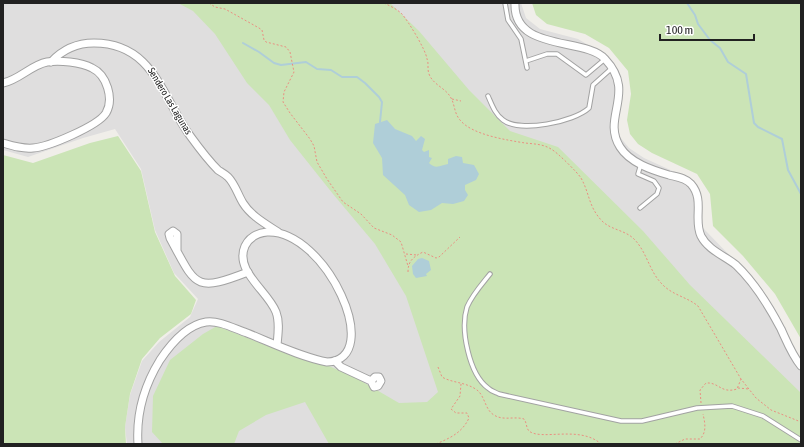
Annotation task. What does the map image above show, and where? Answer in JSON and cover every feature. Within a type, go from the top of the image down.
[{"type":"street","points":[[515,3],[516,13],[522,23],[535,35],[542,39],[590,50],[601,55],[605,59],[619,80],[620,89],[614,126],[615,135],[620,147],[632,159],[641,164],[690,183],[696,191],[700,205],[699,225],[702,238],[707,244],[735,265],[755,286],[781,329],[790,351],[801,366]]},
{"type":"street","name":"Sendero Las Lagunas","points":[[3,83],[9,82],[34,67],[51,62],[69,48],[94,43],[117,46],[139,58],[156,75],[174,111],[190,136],[219,171],[228,177],[244,205],[280,234]]},
{"type":"street","name":"Sendero Las Lagunas","points":[[3,143],[25,148],[45,146],[77,132],[105,114],[108,104],[108,92],[105,82],[99,73],[91,67],[51,62]]},
{"type":"street","points":[[263,233],[266,224]]},
{"type":"street","points":[[138,444],[137,425],[145,390],[163,356],[180,337],[192,328],[206,322],[223,324],[277,345],[323,361],[335,361],[346,352],[351,339],[350,322],[342,296],[327,269],[315,255],[299,243],[280,234],[263,233],[253,237],[245,245],[243,260],[248,272],[276,311],[279,324],[277,345]]},
{"type":"street","points":[[177,251],[189,273],[201,282],[216,284],[248,272]]},
{"type":"street","points":[[335,361],[341,367],[371,382]]},
{"type":"lane","points":[[505,3],[508,20],[521,39],[527,68]]},
{"type":"lane","points":[[526,61],[547,54],[557,54],[563,57],[583,74],[588,74],[594,82]]},
{"type":"lane","points":[[588,74],[605,59]]},
{"type":"lane","points":[[488,96],[496,113],[503,120],[511,124],[536,126],[581,115],[585,112],[589,108],[594,82],[612,68]]},
{"type":"lane","points":[[640,208],[657,194],[659,188],[654,181],[638,174],[641,164]]},
{"type":"lane","points":[[490,274],[468,307],[465,322],[465,340],[470,359],[478,377],[487,388],[514,398],[621,421],[642,421],[697,408],[732,406],[763,416],[801,440]]},
{"type":"path","points":[[209,3],[215,7],[225,9],[262,30],[266,42],[286,47],[292,57],[294,69],[284,92],[283,102],[310,139],[314,146],[317,162],[343,202],[361,214],[374,228],[392,235],[401,242],[406,254],[408,272]]},
{"type":"path","points":[[384,3],[396,10],[406,19],[424,48],[428,59],[429,74],[436,84],[452,99],[456,114],[460,120],[472,129],[498,137],[550,148],[581,178],[591,207],[603,222],[633,238],[645,253],[656,278],[662,285],[692,301],[698,306],[741,379],[762,404],[771,410],[801,422]]},
{"type":"path","points":[[452,99],[461,102]]},
{"type":"path","points":[[408,266],[412,258],[418,255],[427,253],[436,258],[439,257],[460,236]]},
{"type":"path","points":[[406,254],[418,255]]},
{"type":"path","points":[[438,367],[442,377],[476,389],[481,394],[487,407],[494,416],[501,418],[518,417],[524,420],[529,431],[534,434],[588,436],[601,444]]},
{"type":"path","points":[[436,444],[457,434],[467,422],[469,415],[467,413],[456,413],[451,409],[460,396],[462,383]]},
{"type":"path","points":[[737,389],[750,389]]},
{"type":"shaded area","points":[[3,3],[521,3],[526,18],[540,29],[578,39],[600,52],[617,73],[616,120],[620,137],[629,148],[644,158],[688,178],[699,196],[703,228],[734,260],[766,297],[801,360],[801,444],[127,444],[125,427],[130,395],[142,361],[159,342],[190,317],[198,299],[174,273],[155,230],[141,169],[115,129],[83,138],[28,157],[3,150]]},
{"type":"green space","points":[[178,3],[390,3],[419,31],[469,90],[510,131],[558,147],[643,231],[690,285],[801,393],[801,444],[329,444],[305,402],[266,415],[239,431],[234,444],[163,444],[152,432],[153,396],[170,360],[203,334],[217,326],[268,346],[311,358],[356,378],[399,403],[427,402],[438,392],[406,296],[375,244],[290,140],[269,105],[247,83],[215,34],[193,11]]},
{"type":"green space","points":[[532,3],[801,3],[801,339],[775,294],[743,256],[713,226],[710,194],[697,174],[652,153],[638,144],[630,134],[627,120],[631,94],[628,71],[609,48],[585,34],[547,24],[536,15]]},
{"type":"green space","points":[[118,136],[141,171],[155,232],[175,276],[196,300],[191,314],[160,338],[142,359],[130,394],[125,427],[126,444],[3,444],[3,155],[33,163],[90,143]]},
{"type":"water","points":[[387,120],[395,129],[412,136],[416,141],[421,136],[425,139],[422,150],[424,152],[429,150],[429,157],[432,158],[429,163],[432,165],[436,167],[448,164],[448,159],[456,156],[462,157],[463,163],[474,165],[479,174],[476,180],[465,185],[465,190],[468,195],[464,201],[453,204],[442,203],[431,210],[419,212],[409,205],[405,195],[383,175],[382,158],[373,143],[375,124]]},
{"type":"water","points":[[422,258],[429,261],[431,270],[426,274],[427,276],[416,278],[413,274],[412,266],[418,259]]},
{"type":"waterway","points":[[687,3],[695,15],[698,24],[710,40],[720,48],[728,62],[746,74],[754,123],[758,127],[782,139],[788,170],[801,194]]},
{"type":"waterway","points":[[243,43],[274,63],[281,65],[306,62],[317,69],[331,70],[342,77],[357,77],[365,83],[382,102],[380,122]]}]
